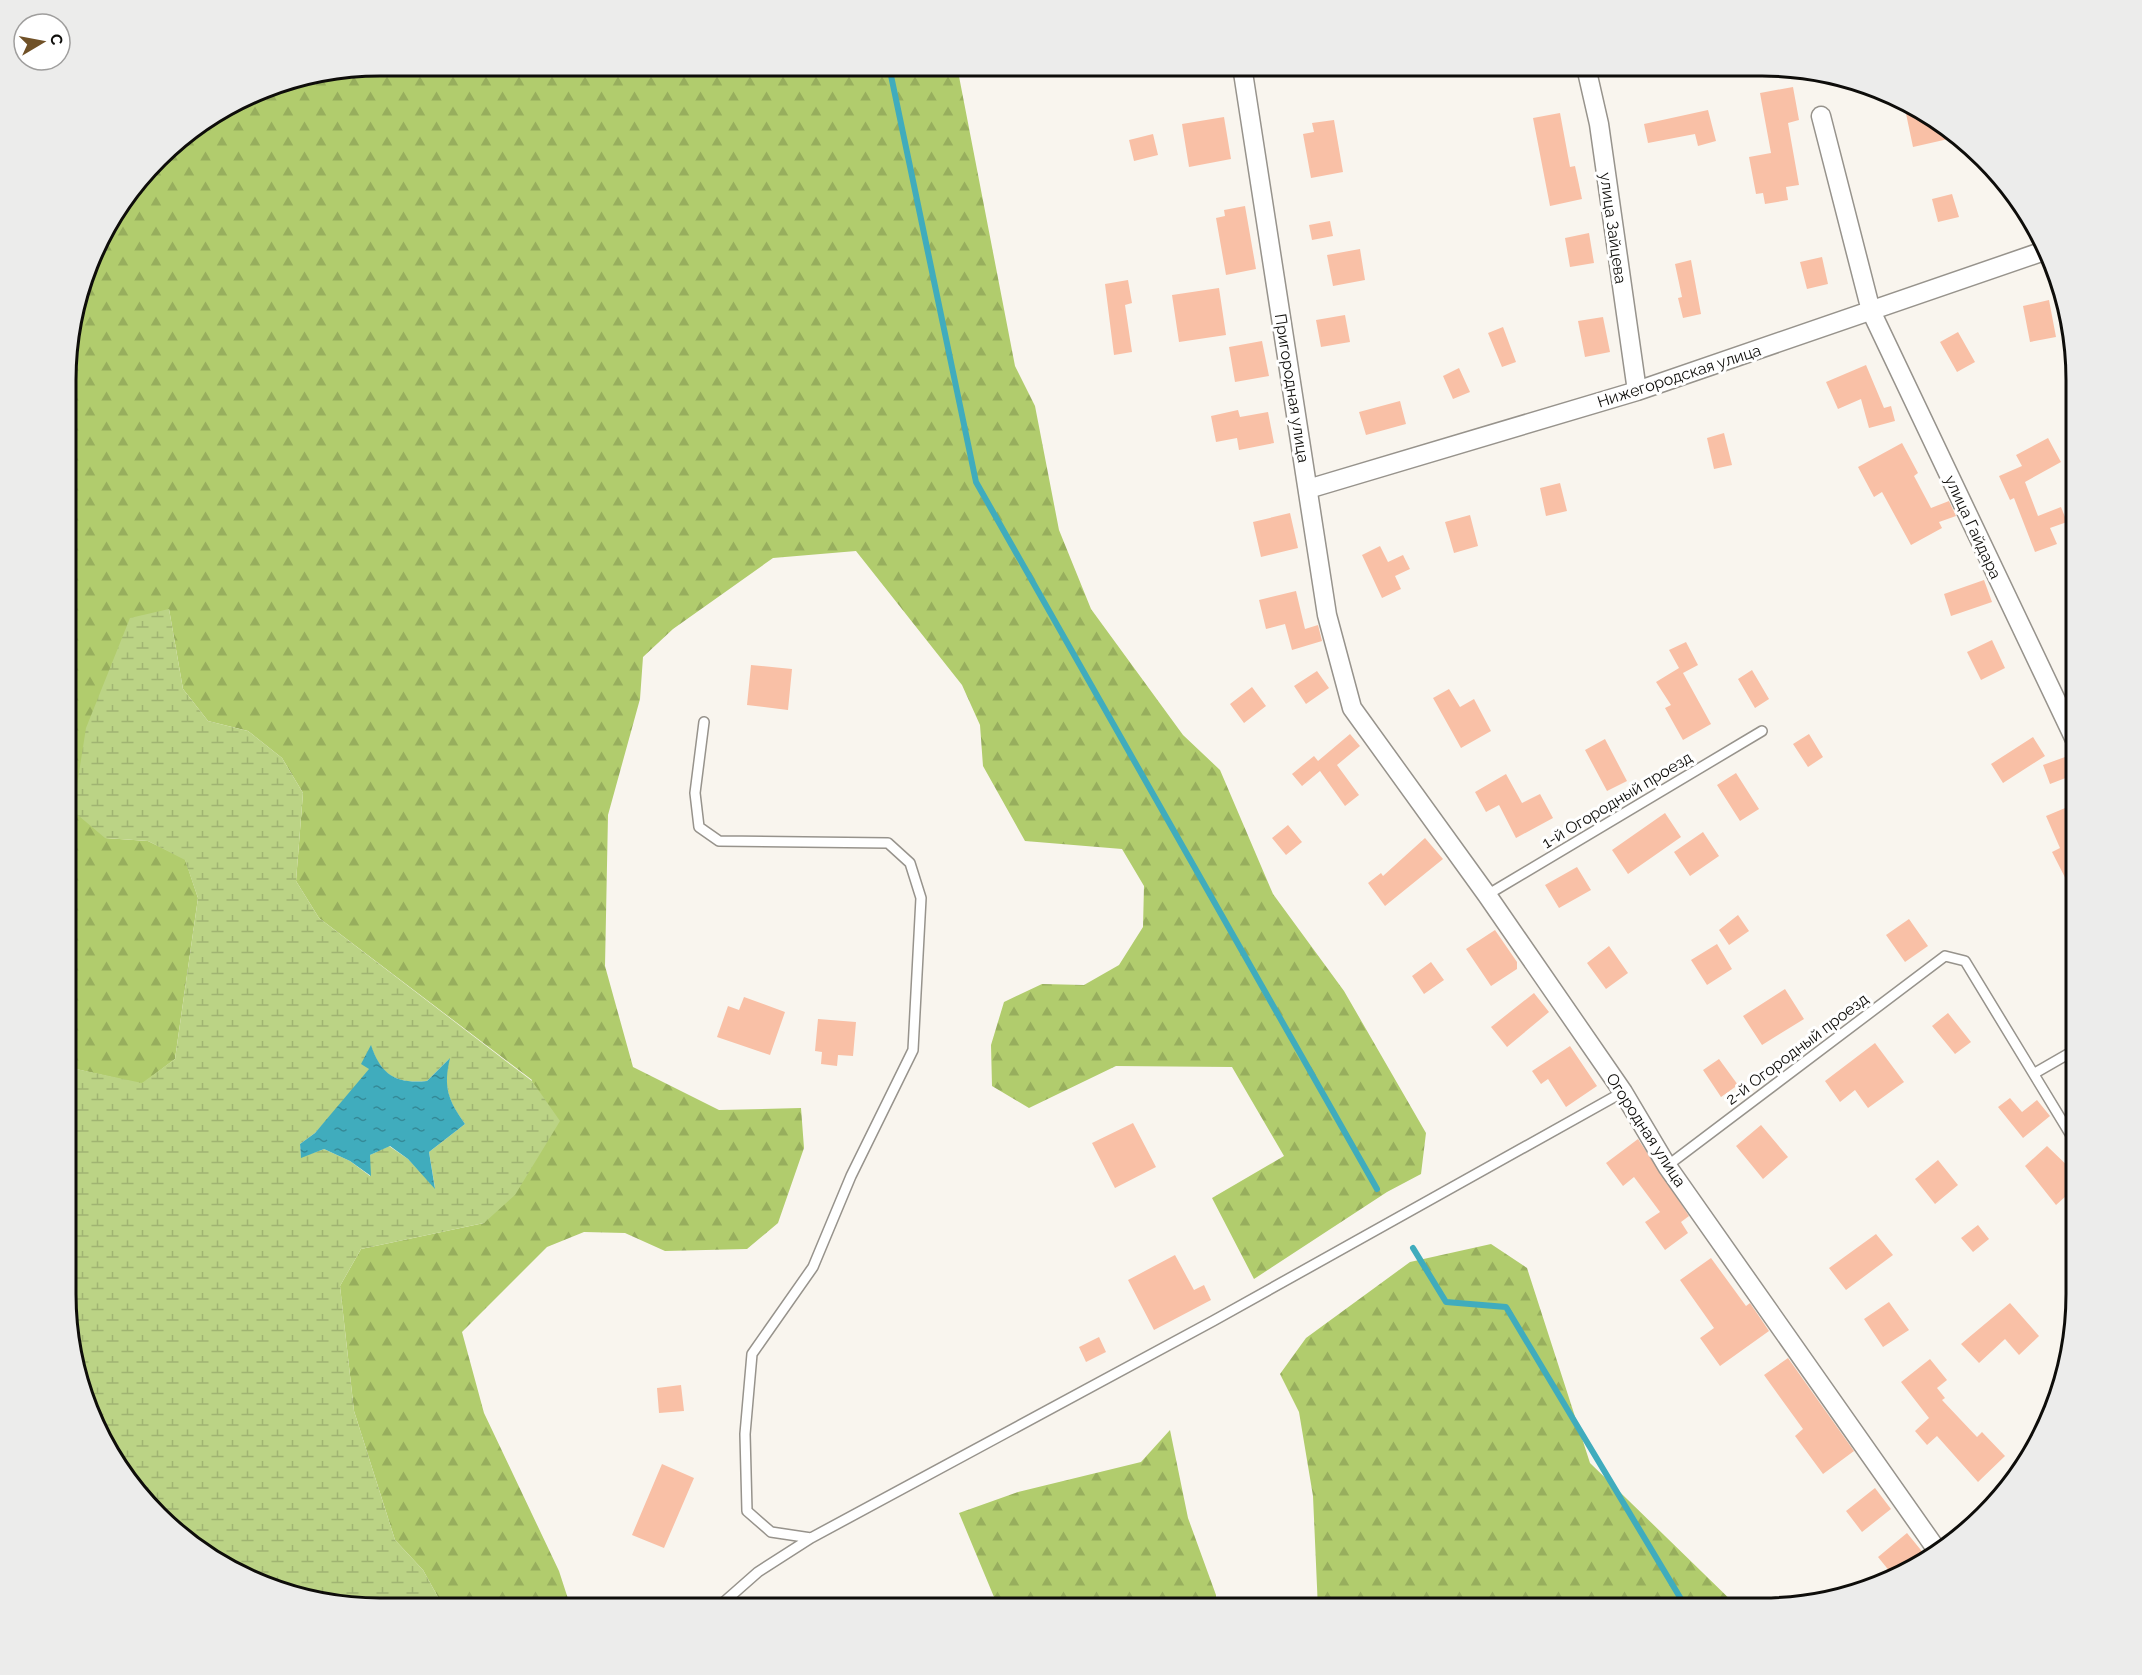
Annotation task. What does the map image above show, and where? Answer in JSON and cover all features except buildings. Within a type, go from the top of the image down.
[{"type":"street","name":"Пригородная улица","points":[[1244,76],[1327,615],[1352,708]]},
{"type":"street","name":"улица Зайцева","points":[[1588,76],[1599,124],[1636,391]]},
{"type":"street","name":"улица Гайдара","points":[[1821,116],[1870,311],[2066,721]]},
{"type":"street","name":"Нижегородская улица","points":[[1308,489],[1636,391],[2037,253]]},
{"type":"street","name":"Огородная улица","points":[[1352,708],[1487,895],[1623,1092],[1667,1166],[1933,1545]]},
{"type":"lane","points":[[704,722],[695,793],[699,827],[719,841],[888,843],[910,863],[921,898],[913,1050],[851,1176],[813,1267],[752,1354],[745,1434],[747,1511],[771,1532],[811,1538]]},
{"type":"lane","name":"1-й Огородный проезд","points":[[1487,895],[1762,731]]},
{"type":"lane","name":"2-й Огородный проезд","points":[[1667,1166],[1945,956],[1965,961],[2035,1072]]},
{"type":"lane","points":[[2066,1055],[2035,1072],[2066,1126]]},
{"type":"lane","points":[[728,1598],[758,1572],[811,1538],[1213,1321],[1623,1092]]},
{"type":"green space","points":[[381,76],[959,76],[1015,366],[1035,406],[1059,530],[1091,609],[1183,735],[1220,770],[1273,894],[1344,991],[1426,1133],[1421,1174],[1387,1192],[1254,1279],[1212,1198],[1284,1156],[1232,1067],[1116,1066],[1029,1108],[992,1086],[991,1045],[1004,1002],[1042,984],[1084,985],[1119,965],[1143,927],[1144,886],[1122,849],[1025,841],[983,766],[980,725],[962,685],[856,551],[773,558],[673,629],[643,657],[640,699],[608,815],[605,966],[633,1067],[719,1110],[801,1108],[804,1148],[778,1223],[747,1249],[665,1251],[625,1233],[584,1232],[547,1247],[462,1332],[484,1413],[559,1571],[568,1598],[438,1598],[423,1570],[395,1540],[354,1411],[340,1286],[361,1249],[484,1223],[532,1080],[319,918],[296,881],[303,793],[282,758],[248,731],[208,721],[183,689],[169,609],[105,838],[148,841],[185,859],[198,898],[175,1059],[142,1084],[76,1069],[77,361],[82,322],[100,264],[117,229],[139,196],[180,152],[229,117],[283,93],[341,79]]},
{"type":"green space","points":[[169,609],[183,689],[208,721],[248,731],[282,758],[303,793],[296,881],[319,918],[532,1081],[560,1121],[515,1195],[484,1223],[361,1249],[340,1286],[354,1411],[395,1540],[423,1570],[438,1598],[361,1598],[322,1593],[264,1575],[229,1558],[180,1523],[152,1495],[117,1446],[100,1411],[82,1353],[77,1314],[76,1069],[142,1083],[175,1059],[198,898],[185,860],[148,841],[105,838],[76,814],[76,792],[86,728],[130,618]],"holes":[[[371,1046],[380,1065],[392,1076],[416,1082],[427,1081],[449,1059],[448,1093],[454,1108],[465,1124],[429,1152],[435,1188],[408,1159],[389,1146],[370,1155],[370,1176],[350,1161],[324,1149],[301,1157],[300,1144],[315,1133],[362,1081],[370,1068]]]},
{"type":"green space","points":[[1491,1244],[1527,1268],[1590,1463],[1729,1598],[1318,1598],[1313,1496],[1299,1412],[1280,1374],[1306,1338],[1410,1262]]},
{"type":"green space","points":[[1170,1430],[1188,1518],[1216,1598],[994,1598],[959,1513],[1018,1492],[1141,1462]]},
{"type":"water","points":[[371,1045],[385,1070],[398,1079],[407,1081],[427,1081],[450,1058],[447,1077],[448,1093],[454,1108],[465,1124],[429,1152],[435,1189],[408,1159],[390,1146],[370,1155],[371,1176],[350,1161],[324,1149],[301,1158],[300,1144],[315,1133],[369,1069],[361,1064]]},
{"type":"waterway","points":[[891,76],[976,482],[1377,1189]]},
{"type":"waterway","points":[[1413,1248],[1446,1302],[1506,1307],[1680,1598]]}]
